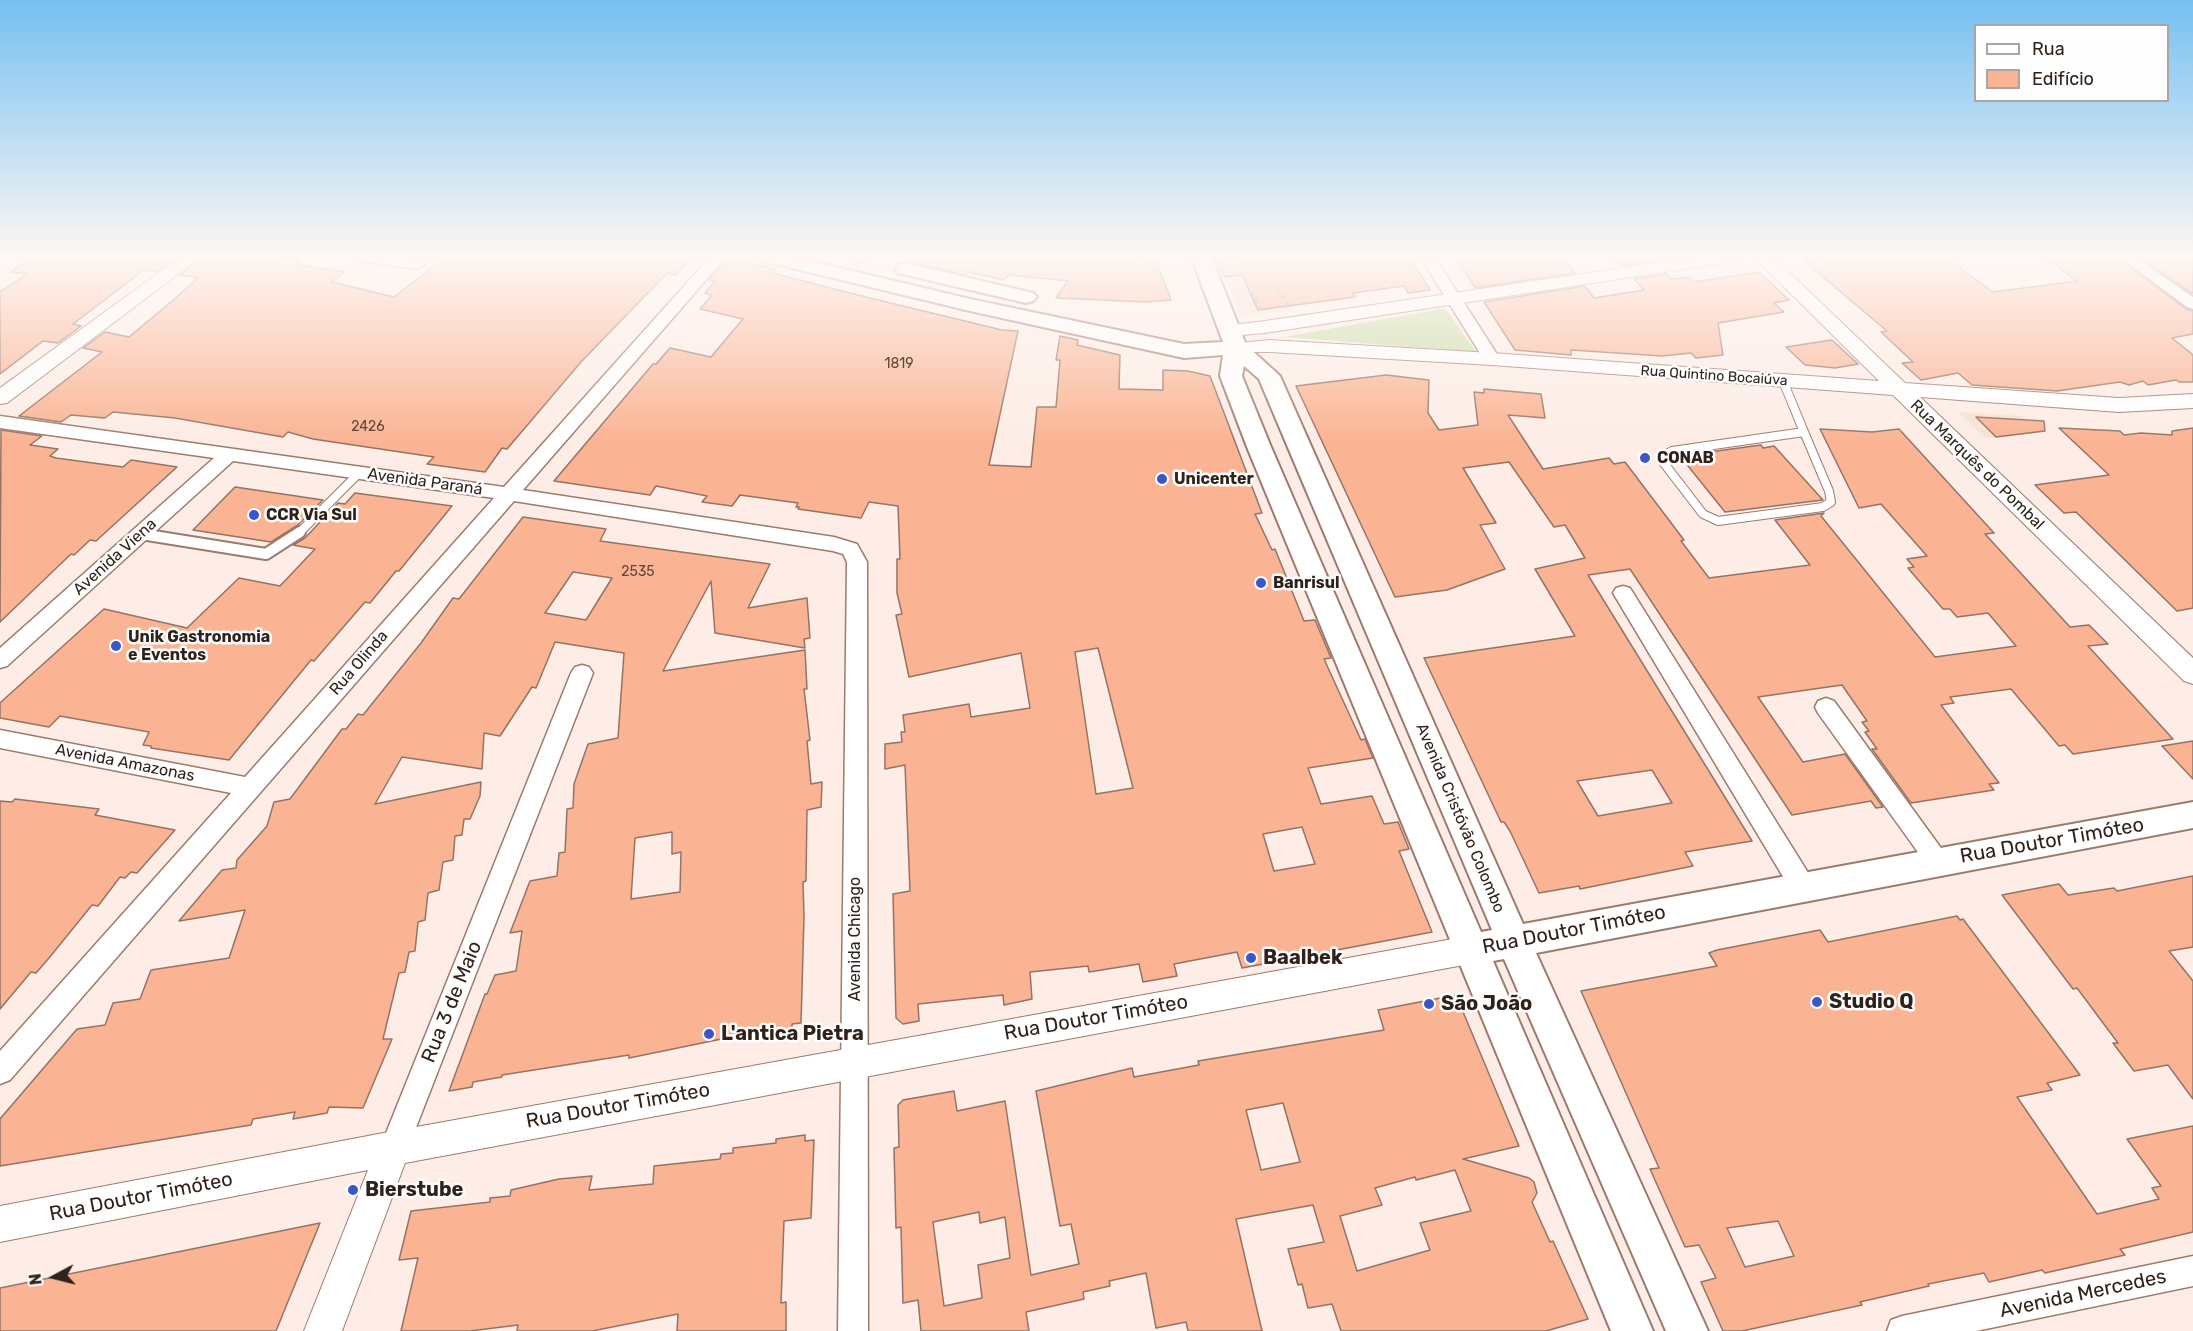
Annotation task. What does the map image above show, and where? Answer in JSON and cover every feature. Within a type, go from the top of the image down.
[{"type":"main road","points":[[1031,318],[1184,351],[1233,339]]},
{"type":"main road","points":[[1118,318],[1181,333],[1233,339]]},
{"type":"main road","name":"Avenida Cristóvão Colombo","points":[[1225,318],[1233,339],[1269,376],[1513,940],[1687,1331]]},
{"type":"main road","name":"Avenida Cristóvão Colombo","points":[[1233,339],[1232,376],[1236,391],[1469,950],[1632,1331]]},
{"type":"main road","name":"Rua Doutor Timóteo","points":[[1469,950],[2193,815]]},
{"type":"street","points":[[0,398],[109,318]]},
{"type":"street","name":"Rua Olinda","points":[[0,1071],[664,318]]},
{"type":"street","points":[[1233,339],[1265,327],[1323,318]]},
{"type":"street","points":[[1467,318],[1492,359]]},
{"type":"street","name":"Rua Marquês do Pombal","points":[[1825,318],[2193,674]]},
{"type":"street","name":"Rua Quintino Bocaiúva","points":[[1233,339],[1270,346],[1492,359],[2119,405],[2193,401]]},
{"type":"street","name":"Avenida Paraná","points":[[0,422],[508,494],[834,544],[849,549]]},
{"type":"street","name":"Avenida Viena","points":[[0,660],[230,454]]},
{"type":"street","name":"Avenida Chicago","points":[[849,549],[857,562],[853,1331]]},
{"type":"street","points":[[1623,593],[1803,887]]},
{"type":"street","name":"Rua 3 de Maio","points":[[322,1331],[582,673]]},
{"type":"street","points":[[1826,707],[1938,862]]},
{"type":"street","name":"Avenida Amazonas","points":[[0,739],[250,787]]},
{"type":"street","name":"Rua Doutor Timóteo","points":[[0,1224],[394,1148],[1469,950]]},
{"type":"street","name":"Avenida Mercedes","points":[[1902,1331],[2193,1271]]},
{"type":"lane","points":[[1783,381],[1829,491],[1831,502],[1823,507],[1718,521],[1703,514],[1663,462],[1663,456],[1672,451],[1804,432]]},
{"type":"lane","points":[[141,534],[266,554],[281,549],[294,538],[358,473]]},
{"type":"shaded area","points":[[1958,412],[2022,416],[2038,432],[1985,438]]},
{"type":"green space","points":[[1389,318],[1452,318],[1476,352],[1284,337]]},
{"type":"building","points":[[0,318],[81,318],[73,324],[81,326],[58,343],[43,341],[0,374]]},
{"type":"building","points":[[152,318],[623,318],[581,362],[507,449],[502,448],[485,472],[427,464],[434,457],[313,439],[288,432],[283,437],[175,418],[113,412],[105,418],[71,415],[61,422],[19,416],[102,352],[83,348],[105,332],[129,337]]},
{"type":"building","points":[[739,318],[953,318],[1002,330],[1018,331],[989,465],[1031,467],[1037,407],[1056,407],[1060,360],[1056,360],[1060,336],[1078,340],[1077,345],[1120,355],[1119,389],[1163,390],[1163,370],[1188,371],[1210,376],[1262,513],[1255,514],[1272,550],[1275,549],[1304,621],[1315,620],[1331,658],[1324,659],[1361,740],[1365,739],[1373,758],[1308,768],[1321,804],[1372,796],[1384,824],[1398,822],[1409,849],[1399,851],[1432,932],[1242,968],[1237,952],[1174,964],[1177,976],[1143,982],[1139,964],[1089,972],[1088,966],[1030,972],[1032,999],[1004,1005],[1003,995],[918,1004],[919,1021],[903,1024],[896,1018],[893,894],[910,891],[905,765],[885,769],[885,744],[902,742],[901,732],[905,732],[903,715],[969,704],[971,717],[1030,708],[1021,653],[909,677],[896,615],[902,614],[897,593],[897,559],[900,559],[898,506],[869,502],[861,518],[798,509],[799,507],[796,507],[798,503],[740,495],[732,506],[702,502],[707,496],[656,486],[650,495],[554,481],[653,364],[656,364],[670,348],[711,357],[743,319]],"holes":[[[1098,648],[1133,788],[1096,794],[1075,652]],[[1302,827],[1315,864],[1274,871],[1263,834]]]},
{"type":"building","points":[[1494,318],[1747,318],[1718,323],[1723,355],[1696,358],[1691,353],[1662,356],[1571,350],[1571,355],[1515,350]]},
{"type":"building","points":[[1872,318],[2193,318],[2193,334],[2172,338],[2193,355],[2193,382],[2176,380],[2148,385],[2143,381],[2129,385],[2120,382],[2057,391],[1972,385],[1958,373],[1921,380],[1902,363],[1913,362],[1881,332],[1887,331]]},
{"type":"building","points":[[1832,340],[1858,364],[1835,368],[1805,365],[1786,347]]},
{"type":"building","points":[[1386,375],[1429,380],[1428,413],[1439,430],[1478,425],[1474,392],[1484,393],[1484,389],[1541,394],[1545,418],[1508,415],[1543,469],[1609,458],[1614,464],[1625,462],[1684,540],[1681,541],[1709,578],[1810,565],[1775,520],[1824,513],[1821,516],[1935,657],[2016,646],[1988,613],[1957,617],[1950,609],[1943,609],[1908,568],[1914,567],[1907,559],[1927,556],[1881,504],[1859,508],[1820,429],[1872,432],[1899,429],[1994,533],[1985,534],[2070,627],[2089,625],[2108,644],[2088,646],[2173,739],[2073,754],[2065,745],[2059,746],[2011,689],[1950,697],[1954,703],[1941,705],[1999,783],[1989,784],[1994,790],[1911,803],[1872,749],[1877,749],[1865,732],[1869,731],[1862,722],[1867,721],[1842,685],[1758,697],[1803,762],[1845,754],[1883,807],[1876,808],[1871,801],[1792,815],[1630,569],[1588,575],[1752,841],[1685,852],[1693,866],[1580,889],[1579,886],[1539,893],[1510,831],[1504,822],[1501,822],[1424,658],[1575,636],[1535,569],[1585,558],[1565,525],[1554,527],[1509,462],[1463,468],[1496,523],[1480,525],[1505,569],[1447,590],[1395,597],[1296,386]],"holes":[[[1652,770],[1672,803],[1598,816],[1577,781]]]},
{"type":"building","points":[[1976,417],[2044,421],[2045,431],[1996,437]]},
{"type":"building","points":[[2059,428],[2120,431],[2124,435],[2141,433],[2172,435],[2172,431],[2193,428],[2193,608],[2177,611],[2076,512],[2064,513],[2035,485],[2109,475]]},
{"type":"building","points":[[1,430],[42,436],[30,445],[58,449],[50,456],[56,458],[123,467],[131,460],[177,467],[96,541],[90,540],[74,555],[71,554],[0,622]]},
{"type":"building","points":[[1761,445],[1763,448],[1774,446],[1823,500],[1725,512],[1684,461],[1691,460],[1687,455]]},
{"type":"building","name":"CCR Via Sul","points":[[235,487],[323,500],[298,525],[271,542],[193,530]]},
{"type":"building","points":[[355,493],[452,506],[370,603],[365,602],[314,661],[311,660],[229,760],[151,748],[151,746],[143,745],[149,732],[60,716],[49,727],[0,718],[0,703],[104,609],[187,628],[239,578],[280,586],[315,549],[293,545],[305,538],[338,503],[345,504]]},
{"type":"building","points":[[523,517],[606,529],[600,541],[770,564],[748,608],[807,598],[810,638],[804,639],[805,648],[715,633],[711,581],[663,671],[805,650],[807,689],[804,689],[810,740],[807,741],[811,784],[822,782],[821,807],[807,810],[806,881],[803,882],[801,1023],[792,1024],[792,1029],[746,1034],[629,1058],[629,1055],[502,1075],[502,1077],[473,1082],[472,1087],[449,1091],[485,994],[495,975],[516,971],[522,931],[510,933],[530,881],[557,876],[559,853],[565,852],[567,809],[573,808],[574,784],[588,744],[618,738],[624,653],[555,642],[536,688],[532,687],[500,736],[484,733],[482,769],[402,757],[375,804],[481,782],[480,796],[470,819],[464,819],[462,835],[455,836],[453,860],[443,862],[439,890],[428,893],[425,920],[418,922],[415,951],[409,952],[405,972],[399,973],[383,1039],[392,1039],[363,1108],[329,1107],[327,1113],[293,1119],[295,1112],[253,1119],[251,1125],[0,1166],[0,1119],[77,1029],[105,1025],[113,1003],[140,999],[151,970],[229,958],[245,910],[179,921],[222,870],[236,868],[237,860],[267,826],[274,802],[290,799],[342,729],[346,729],[358,714],[363,715],[421,643],[453,598],[459,599]],"holes":[[[573,572],[612,578],[586,620],[545,613]],[[672,832],[672,854],[681,852],[680,892],[631,899],[635,838]]]},
{"type":"building","points":[[2193,741],[2193,779],[2162,746]]},
{"type":"building","points":[[15,799],[99,809],[95,815],[175,830],[137,873],[131,872],[125,878],[120,877],[98,906],[92,905],[36,973],[31,972],[0,1009],[0,801],[12,802]]},
{"type":"building","points":[[2193,876],[2193,947],[2169,951],[2193,981],[2193,1099],[2168,1065],[2134,1071],[2113,1043],[2118,1043],[2077,988],[2073,989],[2002,895],[2059,884],[2068,895],[2114,888],[2117,891]]},
{"type":"building","points":[[1957,916],[1960,920],[1963,919],[2080,1075],[2047,1083],[2052,1090],[2017,1097],[2097,1214],[2159,1199],[2152,1188],[2161,1186],[2127,1139],[2193,1126],[2193,1232],[2120,1249],[2125,1255],[2045,1273],[2042,1270],[1989,1282],[1984,1273],[1928,1284],[1929,1286],[1860,1302],[1862,1305],[1742,1331],[1723,1331],[1701,1282],[1716,1278],[1699,1245],[1685,1247],[1650,1169],[1659,1168],[1581,991],[1717,966],[1709,953],[1717,950],[1820,930],[1828,942]],"holes":[[[1778,1221],[1794,1256],[1745,1267],[1727,1228]]]},
{"type":"building","points":[[1456,995],[1519,1146],[1463,1159],[1529,1178],[1534,1182],[1537,1193],[1532,1202],[1550,1242],[1553,1241],[1588,1319],[1546,1331],[1341,1331],[1332,1304],[1308,1308],[1302,1284],[1298,1285],[1288,1249],[1324,1242],[1313,1205],[1236,1219],[1262,1331],[1188,1331],[1186,1322],[1156,1328],[1146,1273],[1109,1281],[1110,1286],[1083,1292],[1084,1299],[1026,1312],[1029,1331],[921,1331],[918,1300],[903,1303],[901,1227],[896,1228],[894,1148],[899,1147],[898,1105],[903,1100],[954,1091],[957,1111],[1005,1101],[1031,1275],[1079,1264],[1071,1224],[1060,1226],[1036,1091],[1132,1068],[1134,1077],[1199,1065],[1198,1061],[1384,1030],[1378,1010]],"holes":[[[1283,1103],[1300,1162],[1261,1170],[1246,1110]],[[1455,1170],[1471,1211],[1420,1223],[1430,1250],[1357,1271],[1340,1216],[1382,1205],[1375,1188],[1415,1177],[1416,1180]],[[979,1212],[980,1223],[1005,1217],[1010,1258],[978,1265],[982,1298],[944,1306],[933,1222]]]},
{"type":"building","points":[[805,1135],[805,1141],[814,1140],[811,1218],[784,1221],[781,1303],[786,1302],[786,1331],[677,1331],[678,1314],[592,1331],[517,1331],[518,1325],[470,1331],[401,1331],[418,1258],[399,1260],[411,1211],[490,1202],[490,1198],[510,1196],[511,1190],[559,1179],[592,1176],[589,1190],[653,1184],[654,1166],[720,1159],[721,1154],[733,1153],[733,1148],[776,1143],[776,1139]]},
{"type":"building","points":[[320,1223],[276,1331],[0,1331],[0,1288]]},
{"type":"place","name":"CONAB","points":[[1645,458]]},
{"type":"place","name":"Unicenter","points":[[1162,479]]},
{"type":"place","name":"CCR Via Sul","points":[[254,515]]},
{"type":"place","name":"Banrisul","points":[[1261,583]]},
{"type":"place","name":"Unik Gastronomia e Eventos","points":[[116,646]]},
{"type":"place","name":"Baalbek","points":[[1251,958]]},
{"type":"place","name":"Studio Q","points":[[1817,1002]]},
{"type":"place","name":"São João","points":[[1429,1004]]},
{"type":"place","name":"L'antica Pietra","points":[[709,1034]]},
{"type":"place","name":"Bierstube","points":[[353,1190]]}]
